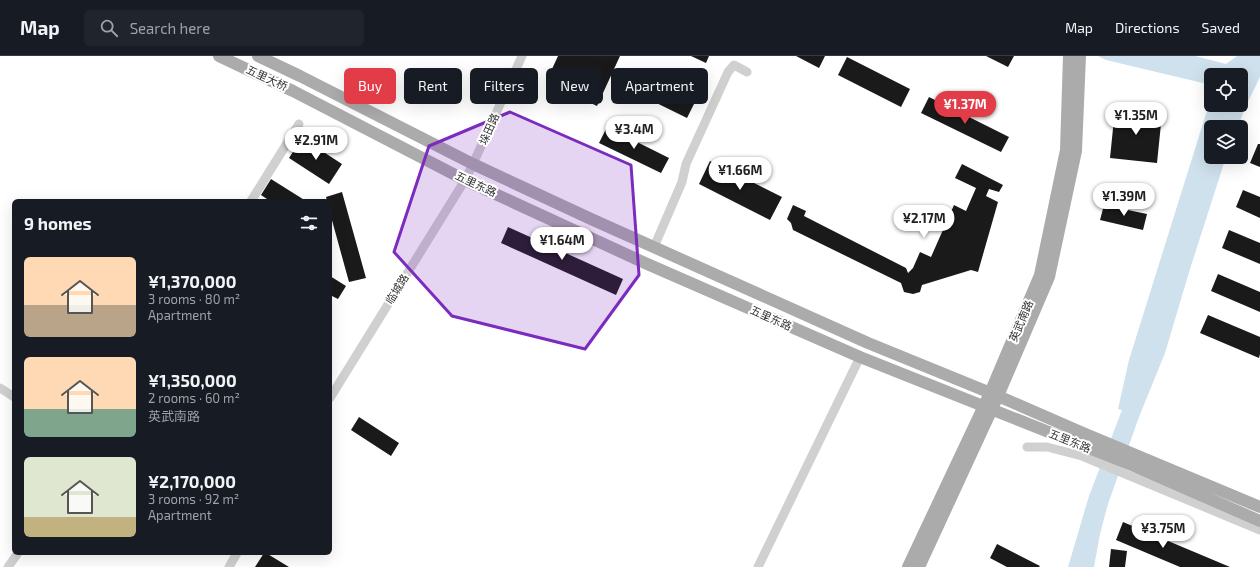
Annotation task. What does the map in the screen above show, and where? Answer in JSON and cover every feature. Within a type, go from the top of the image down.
[{"type":"main road","name":"五里大桥","points":[[219,56],[293,91]]},
{"type":"main road","name":"五里大桥","points":[[258,56],[300,76]]},
{"type":"main road","name":"英武南路","points":[[919,567],[994,394],[1049,276],[1076,151],[1073,64],[1080,56]]},
{"type":"main road","name":"五里东路","points":[[300,76],[473,164],[868,343],[994,394],[1134,466],[1260,521]]},
{"type":"main road","name":"五里东路","points":[[293,91],[464,180],[645,263],[860,357],[988,408],[1079,438]]},
{"type":"main road","name":"英武南路","points":[[908,567],[988,408]]},
{"type":"main road","name":"五里东路","points":[[1134,466],[1260,507]]},
{"type":"street","name":"垛田路","points":[[464,180],[473,164],[522,56]]},
{"type":"street","points":[[654,247],[682,182],[686,164],[728,72],[734,65],[747,72]]},
{"type":"street","points":[[252,199],[298,124]]},
{"type":"street","name":"临城路","points":[[332,391],[464,180]]},
{"type":"street","points":[[758,567],[860,357]]},
{"type":"street","points":[[0,388],[12,396]]},
{"type":"street","points":[[1027,447],[1047,447],[1082,456],[1134,466],[1260,530]]},
{"type":"street","points":[[8,567],[17,555]]},
{"type":"street","points":[[229,567],[236,555]]},
{"type":"highlighted area","points":[[510,112],[631,165],[639,275],[585,349],[452,316],[394,252],[429,146]]},
{"type":"water","points":[[1098,56],[1195,56],[1226,64],[1237,56],[1260,56],[1260,77],[1248,102],[1248,68],[1204,68],[1204,83],[1106,60]]},
{"type":"water","points":[[1206,112],[1244,112],[1241,120],[1204,120]]},
{"type":"water","points":[[1204,120],[1204,164],[1224,164],[1165,353],[1139,417],[1108,504],[1100,534],[1094,567],[1068,567],[1089,496],[1122,410],[1118,409],[1129,360]]},
{"type":"building","points":[[558,56],[620,56],[614,68],[611,68],[611,76],[603,93],[603,68],[552,68]]},
{"type":"building","points":[[691,56],[709,56],[706,63]]},
{"type":"building","points":[[796,56],[825,56],[819,68]]},
{"type":"building","points":[[986,56],[1014,56],[1008,67]]},
{"type":"building","points":[[847,57],[910,89],[901,107],[838,75]]},
{"type":"building","points":[[929,97],[1009,137],[1001,152],[921,113]]},
{"type":"building","points":[[659,104],[694,104],[687,118]]},
{"type":"building","points":[[1115,109],[1162,114],[1157,163],[1110,158]]},
{"type":"building","points":[[607,127],[669,158],[661,173],[599,143]]},
{"type":"building","points":[[302,138],[342,164],[329,184],[289,158]]},
{"type":"building","points":[[1258,144],[1260,144],[1260,167],[1250,163]]},
{"type":"building","points":[[710,161],[782,197],[770,220],[699,184]]},
{"type":"building","points":[[962,164],[1003,185],[999,192],[989,189],[986,196],[998,202],[978,272],[971,270],[922,285],[920,292],[913,294],[904,292],[901,283],[793,230],[791,223],[787,219],[793,205],[806,211],[804,216],[906,268],[908,273],[913,268],[920,252],[931,257],[954,205],[966,211],[976,188],[955,178]]},
{"type":"building","points":[[271,179],[303,199],[267,199],[261,195]]},
{"type":"building","points":[[1243,190],[1260,197],[1260,218],[1236,207]]},
{"type":"building","points":[[342,192],[366,278],[349,282],[332,220],[332,199],[326,199],[326,197]]},
{"type":"building","points":[[1104,205],[1147,214],[1143,230],[1100,220]]},
{"type":"building","points":[[508,227],[623,279],[616,295],[501,243]]},
{"type":"building","points":[[1229,230],[1260,243],[1260,264],[1222,248]]},
{"type":"building","points":[[1218,274],[1260,292],[1260,312],[1211,291]]},
{"type":"building","points":[[332,277],[346,286],[338,299],[332,296]]},
{"type":"building","points":[[1208,315],[1260,337],[1259,358],[1200,333]]},
{"type":"building","points":[[359,417],[399,443],[391,456],[351,430]]},
{"type":"building","points":[[1123,522],[1230,567],[1180,567],[1116,540]]},
{"type":"building","points":[[997,544],[1040,566],[1007,567],[990,558]]},
{"type":"building","points":[[1111,549],[1127,551],[1125,567],[1109,567]]},
{"type":"building","points":[[263,555],[269,555],[289,567],[255,567]]}]
